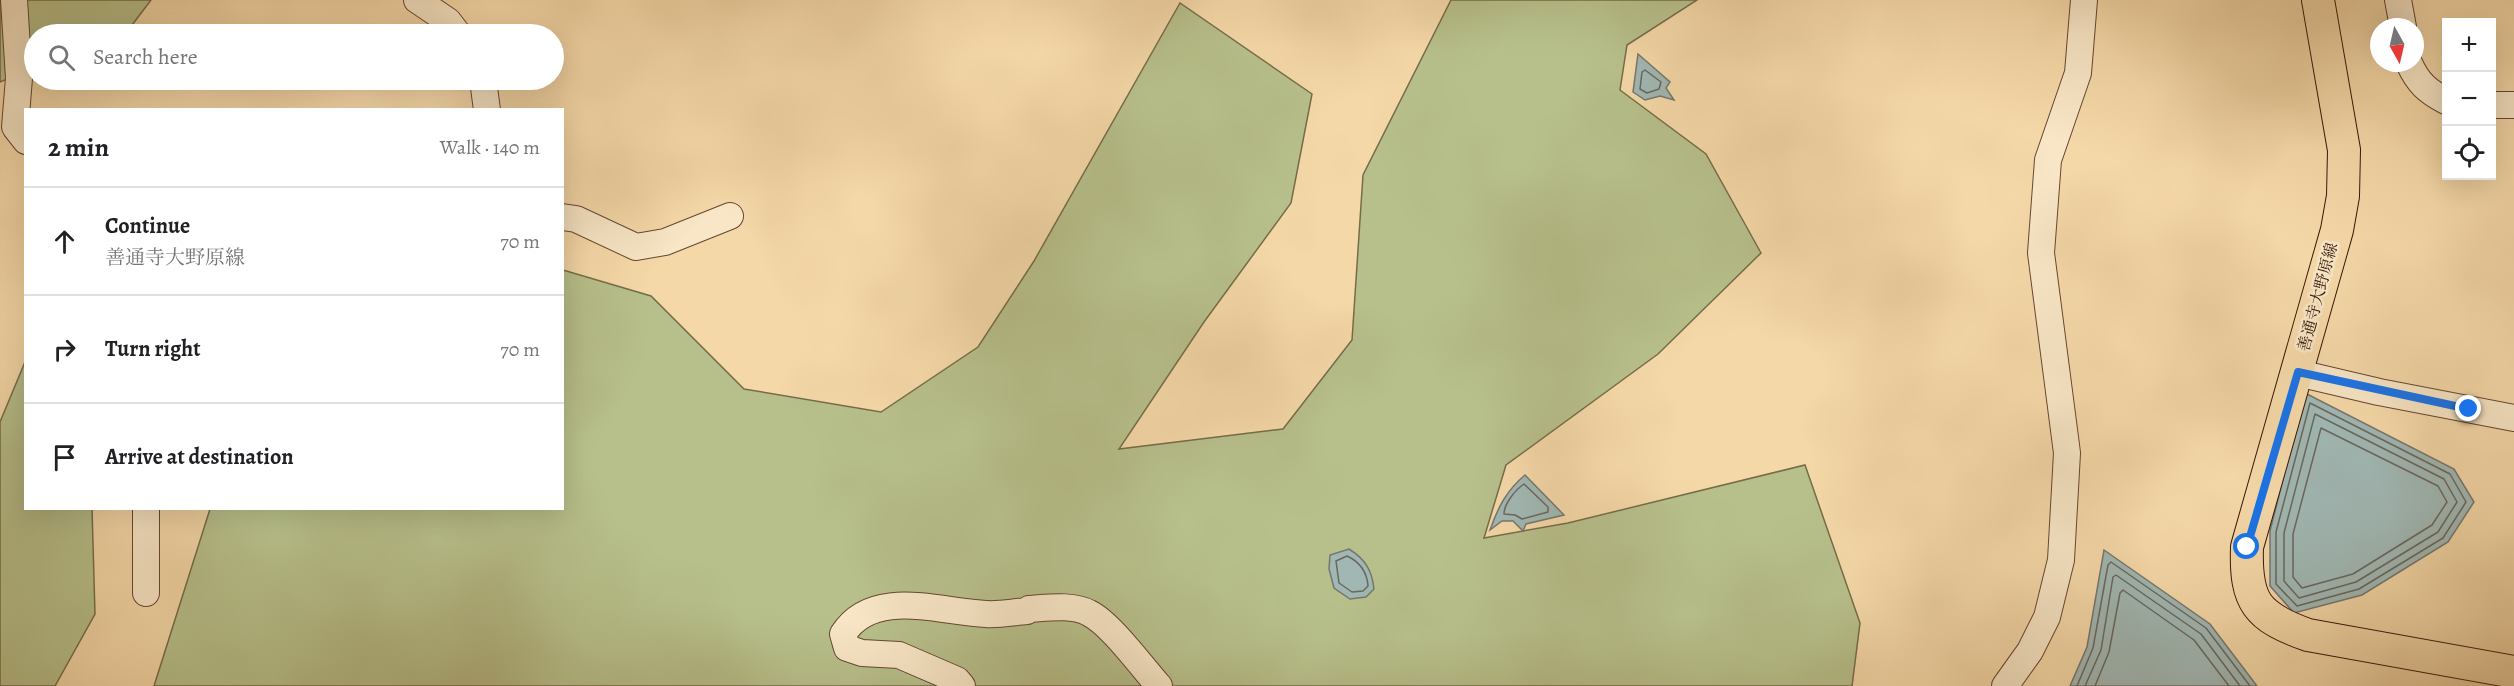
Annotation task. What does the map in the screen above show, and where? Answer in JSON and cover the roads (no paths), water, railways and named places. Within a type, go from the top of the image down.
[{"type":"main road","name":"善通寺大野原線","points":[[2318,0],[2344,150],[2343,196],[2337,230],[2247,547],[2249,591],[2260,607],[2278,624],[2308,635],[2514,672]]},
{"type":"street","points":[[14,0],[20,78],[15,127],[24,138]]},
{"type":"street","points":[[417,0],[450,24]]},
{"type":"street","points":[[2004,686],[2030,651],[2047,617],[2061,560],[2067,453],[2041,253],[2048,160],[2078,73],[2084,0]]},
{"type":"street","points":[[2398,0],[2401,18]]},
{"type":"street","points":[[2413,72],[2417,81],[2429,92],[2442,99]]},
{"type":"street","points":[[484,90],[487,108]]},
{"type":"street","points":[[2496,105],[2514,105]]},
{"type":"street","points":[[564,217],[576,219],[636,248],[665,242],[730,216]]},
{"type":"street","points":[[2298,372],[2379,392],[2514,418]]},
{"type":"street","points":[[146,510],[146,593]]},
{"type":"street","points":[[962,686],[957,680],[899,655],[862,653],[847,648],[843,634],[851,622],[868,611],[912,605],[988,614],[1060,608],[1088,612],[1105,625],[1159,686]]},
{"type":"water","points":[[1638,54],[1670,82],[1666,88],[1674,100],[1660,96],[1645,100],[1633,92]]},
{"type":"water","points":[[2305,393],[2454,469],[2474,502],[2448,542],[2362,595],[2294,613],[2270,586],[2270,531]]},
{"type":"water","points":[[1525,475],[1564,515],[1526,524],[1523,531],[1513,521],[1502,521],[1490,530],[1504,499]]},
{"type":"water","points":[[1349,549],[1363,561],[1372,576],[1374,589],[1366,597],[1350,599],[1334,588],[1329,569],[1330,555]]},
{"type":"water","points":[[2104,550],[2210,624],[2257,686],[2070,686],[2087,647]]}]
